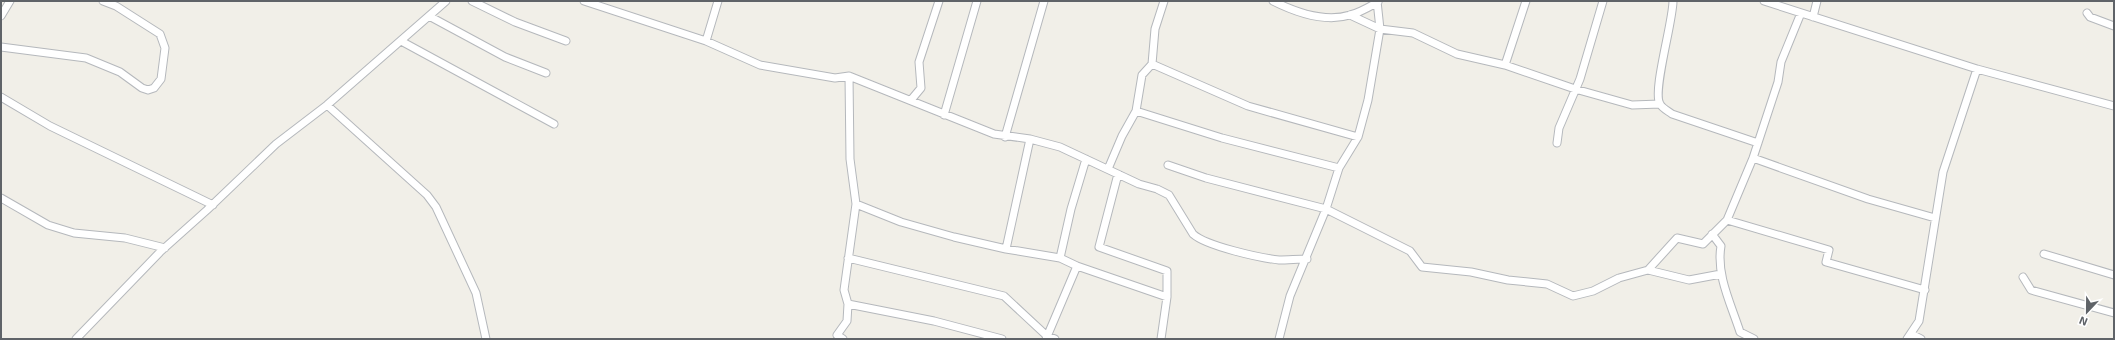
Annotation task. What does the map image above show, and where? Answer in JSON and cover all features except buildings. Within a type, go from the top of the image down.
[{"type":"street","points":[[1,16],[10,1]]},
{"type":"street","points":[[1,47],[86,58],[120,72],[142,88],[148,90],[154,88],[161,79],[165,48],[164,40],[160,34],[116,6],[103,1]]},
{"type":"street","points":[[76,339],[165,248],[213,205],[276,144],[327,105],[446,1]]},
{"type":"street","points":[[472,1],[515,22],[566,42]]},
{"type":"street","points":[[584,1],[706,40],[760,65],[835,78],[849,76],[994,134],[1005,137],[1030,139],[1060,147],[1118,174],[1169,195],[1193,234],[1198,239],[1217,246],[1278,260],[1307,259]]},
{"type":"street","points":[[706,40],[718,1]]},
{"type":"street","points":[[911,100],[921,88],[919,62],[939,1]]},
{"type":"street","points":[[944,115],[977,1]]},
{"type":"street","points":[[1005,137],[1044,1]]},
{"type":"street","points":[[1108,169],[1122,136],[1136,111],[1142,75],[1152,64],[1155,29],[1164,1]]},
{"type":"street","points":[[1272,1],[1311,16],[1332,18],[1350,15],[1377,2],[1380,29],[1368,100],[1358,137],[1339,168],[1326,209],[1307,259],[1290,296],[1279,339]]},
{"type":"street","points":[[1505,65],[1526,1]]},
{"type":"street","points":[[1557,143],[1559,128],[1580,79],[1603,1]]},
{"type":"street","points":[[1673,1],[1672,21],[1658,85],[1660,104],[1672,114],[1758,143]]},
{"type":"street","points":[[1764,1],[1977,69],[2114,106]]},
{"type":"street","points":[[1813,17],[1817,1]]},
{"type":"street","points":[[1648,270],[1677,238],[1703,244],[1727,220],[1753,158],[1778,82],[1781,62],[1801,13]]},
{"type":"street","points":[[2087,13],[2090,17],[2114,26]]},
{"type":"street","points":[[1350,15],[1380,29],[1414,33],[1457,54],[1505,65],[1575,89],[1632,105],[1660,104]]},
{"type":"street","points":[[429,16],[505,57],[546,73]]},
{"type":"street","points":[[401,41],[554,124]]},
{"type":"street","points":[[1152,64],[1248,106],[1358,137]]},
{"type":"street","points":[[1921,339],[1909,336],[1919,321],[1935,218],[1944,172],[1977,69]]},
{"type":"street","points":[[844,339],[837,335],[847,322],[848,304],[844,290],[850,235],[856,204],[850,159],[849,76]]},
{"type":"street","points":[[1,97],[50,126],[213,205]]},
{"type":"street","points":[[327,105],[427,195],[436,207],[476,293],[486,339]]},
{"type":"street","points":[[1136,111],[1222,138],[1339,168]]},
{"type":"street","points":[[1006,249],[1030,139]]},
{"type":"street","points":[[1753,158],[1868,198],[1935,218]]},
{"type":"street","points":[[1060,258],[1071,208],[1086,159]]},
{"type":"street","points":[[1168,165],[1206,178],[1326,209],[1410,251],[1422,267],[1471,272],[1508,280],[1547,284],[1573,296],[1592,291],[1618,278],[1648,270],[1689,280],[1721,274]]},
{"type":"street","points":[[1118,174],[1099,247],[1166,271],[1168,297],[1161,339]]},
{"type":"street","points":[[1,198],[48,226],[74,233],[125,238],[165,248]]},
{"type":"street","points":[[856,204],[901,222],[1006,249],[1060,258],[1077,266],[1168,297]]},
{"type":"street","points":[[1727,220],[1829,250],[1826,262],[1925,290]]},
{"type":"street","points":[[1712,234],[1721,246],[1719,259],[1721,274],[1740,332],[1754,339]]},
{"type":"street","points":[[2044,254],[2114,275]]},
{"type":"street","points":[[848,258],[1004,296],[1046,338],[1055,339]]},
{"type":"street","points":[[1046,338],[1077,266]]},
{"type":"street","points":[[2023,277],[2032,290],[2114,313]]},
{"type":"street","points":[[848,304],[934,321],[1002,339]]}]
